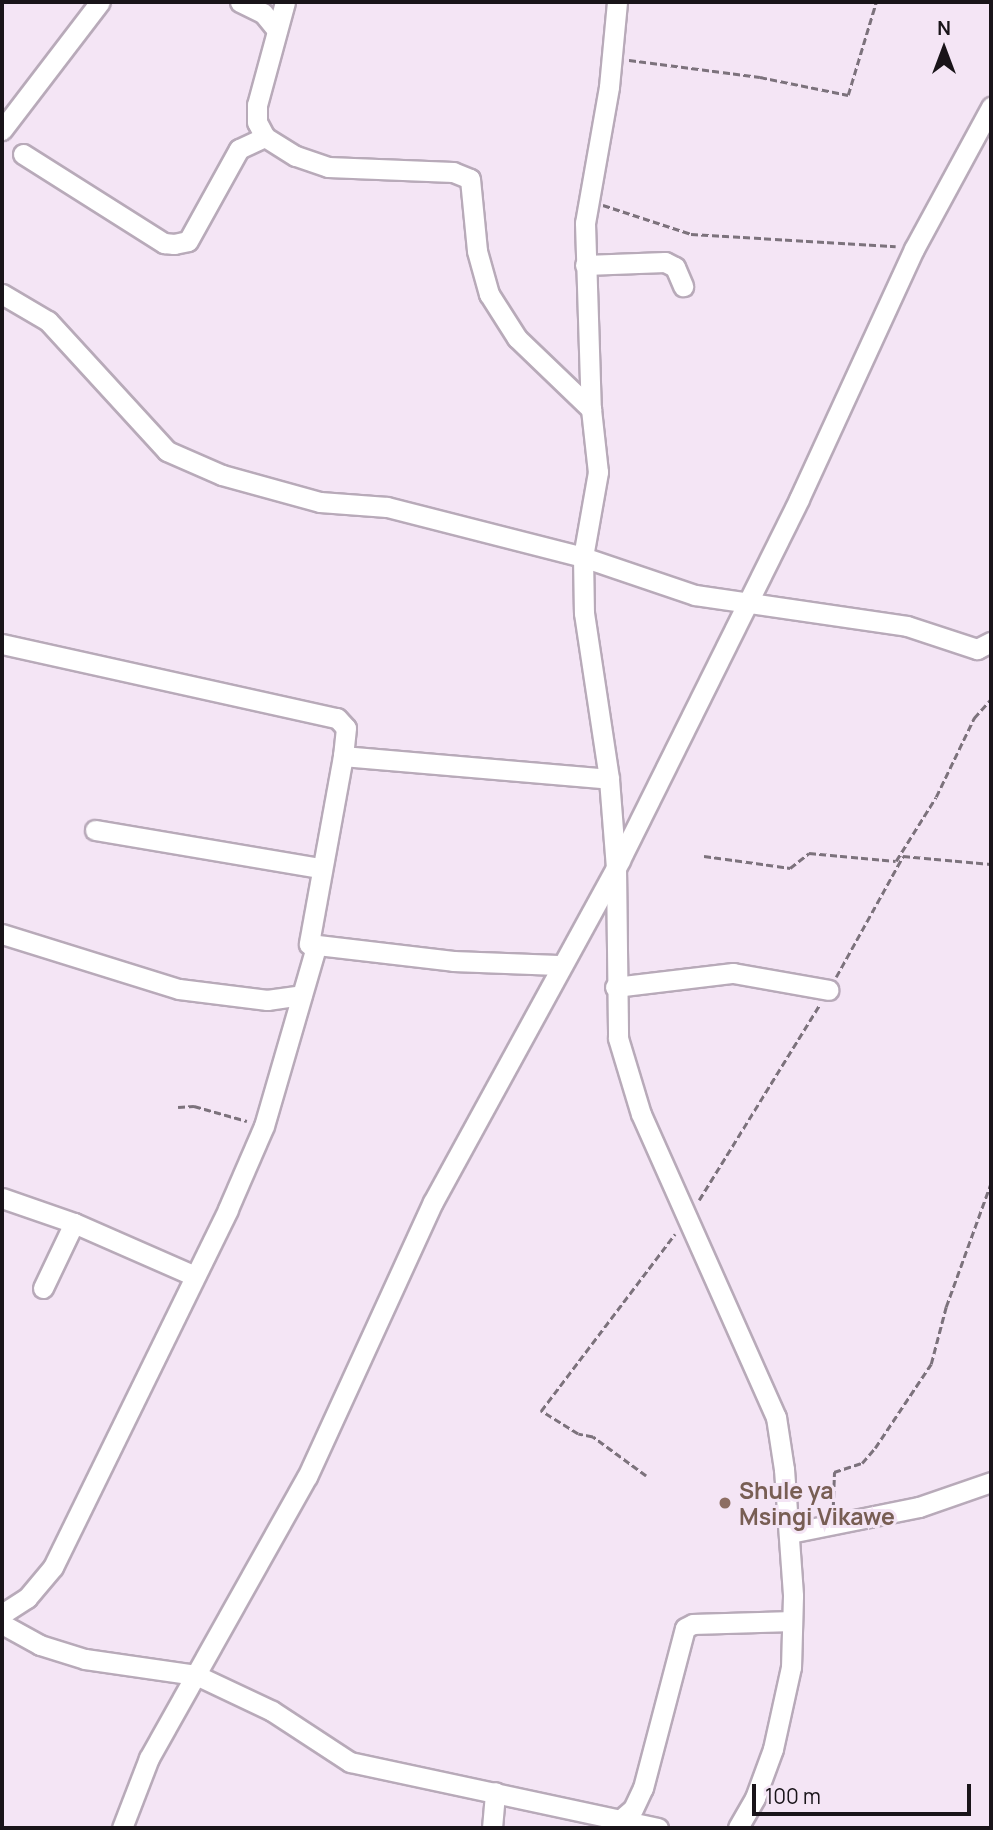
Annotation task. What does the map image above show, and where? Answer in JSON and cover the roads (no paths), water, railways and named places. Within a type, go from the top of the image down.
[{"type":"street","points":[[2,130],[100,2]]},
{"type":"street","points":[[240,2],[263,13],[277,30]]},
{"type":"street","points":[[285,2],[257,105],[257,121],[265,136],[296,156],[328,167],[453,172],[470,179],[477,251],[489,294],[517,338],[591,409]]},
{"type":"street","points":[[617,2],[612,58],[587,200],[585,265],[591,409],[598,472],[583,557],[586,638],[609,779],[616,867],[615,987],[618,1038],[627,1072],[687,1219],[776,1417],[790,1533],[791,1667],[774,1749],[755,1798],[738,1828]]},
{"type":"street","points":[[122,1828],[149,1758],[307,1477],[433,1202],[511,1066],[558,965],[616,867],[747,603],[914,248],[991,107]]},
{"type":"street","points":[[23,154],[164,243],[174,244],[188,241],[239,149],[265,136]]},
{"type":"street","points":[[585,265],[665,262],[675,267],[683,286]]},
{"type":"street","points":[[2,294],[48,321],[167,451],[222,475],[320,502],[387,507],[583,557],[677,591],[907,626],[977,649],[991,642]]},
{"type":"street","points":[[2,644],[67,662],[337,718],[346,728],[343,756],[307,934],[309,944],[316,947],[558,965]]},
{"type":"street","points":[[343,756],[609,779]]},
{"type":"street","points":[[95,830],[320,868]]},
{"type":"street","points":[[2,934],[179,989],[267,1000],[302,995]]},
{"type":"street","points":[[2,1614],[27,1598],[53,1567],[195,1276],[264,1126],[316,947]]},
{"type":"street","points":[[615,987],[733,973],[829,990]]},
{"type":"street","points":[[2,1198],[74,1223],[195,1276]]},
{"type":"street","points":[[43,1288],[74,1223]]},
{"type":"street","points":[[790,1533],[919,1507],[991,1482]]},
{"type":"street","points":[[619,1821],[633,1809],[643,1788],[685,1628],[693,1624],[792,1621]]},
{"type":"street","points":[[2,1624],[40,1645],[85,1659],[196,1675],[272,1711],[350,1762],[388,1774],[428,1776],[658,1828]]},
{"type":"street","points":[[492,1828],[495,1792]]},
{"type":"place","name":"Shule ya Msingi Vikawe","points":[[725,1503]]}]
